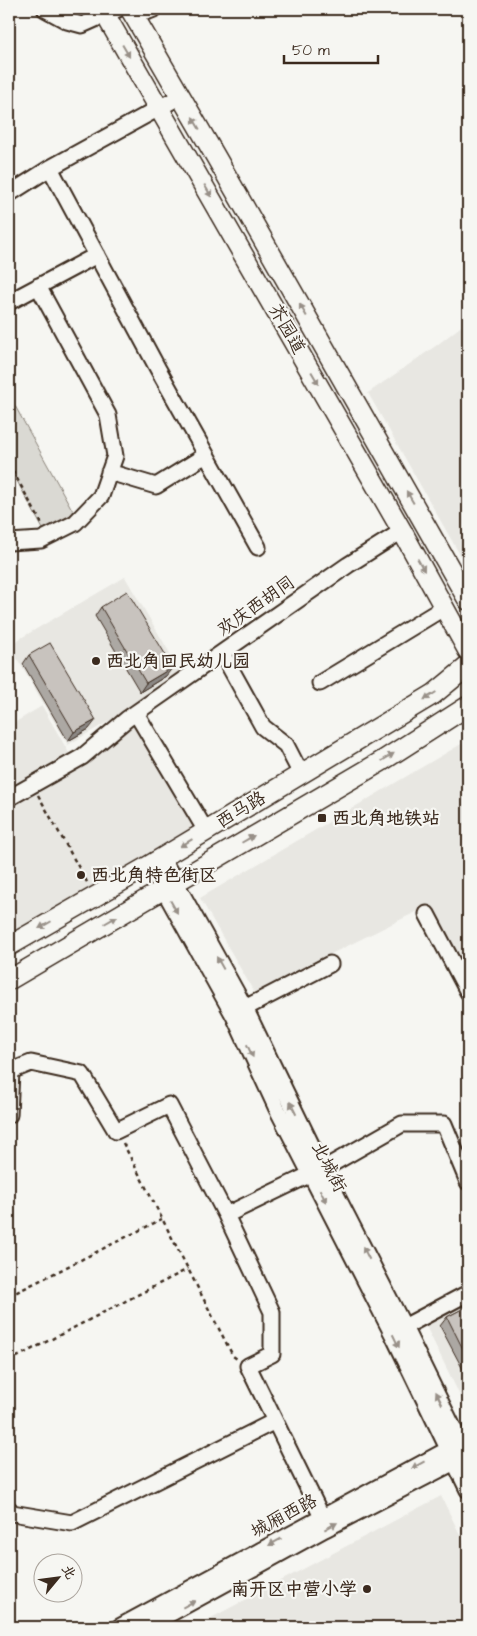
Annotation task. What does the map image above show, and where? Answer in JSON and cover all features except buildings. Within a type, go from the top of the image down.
[{"type":"main road","name":"芥园道","points":[[130,9],[468,600]]},
{"type":"main road","name":"芥园道","points":[[108,11],[160,108],[402,531],[468,651]]},
{"type":"main road","name":"西马路","points":[[9,946],[156,861],[434,694],[468,666]]},
{"type":"main road","name":"西马路","points":[[9,980],[374,766],[468,706]]},
{"type":"street","points":[[45,9],[67,21],[82,25],[108,11]]},
{"type":"street","points":[[142,9],[149,11],[154,9]]},
{"type":"street","points":[[9,194],[50,168],[181,96]]},
{"type":"street","points":[[50,168],[258,547]]},
{"type":"street","points":[[9,302],[97,255]]},
{"type":"street","points":[[9,543],[41,540],[76,523],[101,496],[115,456],[108,415],[38,286]]},
{"type":"street","points":[[109,472],[156,486],[206,455]]},
{"type":"street","name":"欢庆西胡同","points":[[9,798],[82,757],[136,713],[348,565],[402,531]]},
{"type":"street","points":[[320,683],[445,607]]},
{"type":"street","points":[[222,653],[263,727],[286,745],[301,774]]},
{"type":"street","points":[[136,713],[206,831]]},
{"type":"street","name":"北城街","points":[[156,861],[245,1008],[317,1171],[394,1336],[462,1452]]},
{"type":"street","name":"北城街","points":[[170,885],[277,1109],[317,1171],[404,1327],[462,1452],[468,1490]]},
{"type":"street","points":[[427,914],[468,992]]},
{"type":"street","points":[[245,1008],[330,964]]},
{"type":"street","points":[[9,1115],[11,1071],[31,1063],[82,1074],[116,1131],[169,1104],[226,1215],[272,1312],[272,1354],[248,1366],[322,1517]]},
{"type":"street","points":[[226,1215],[317,1171],[402,1124],[444,1124],[468,1182]]},
{"type":"street","points":[[404,1327],[468,1293]]},
{"type":"street","points":[[9,1509],[12,1513],[72,1523],[275,1421]]},
{"type":"street","name":"城厢西路","points":[[118,1627],[322,1517],[462,1452]]},
{"type":"street","name":"城厢西路","points":[[146,1627],[462,1452]]},
{"type":"path","points":[[9,464],[48,536]]},
{"type":"path","points":[[32,785],[95,896]]},
{"type":"path","points":[[116,1131],[233,1356],[248,1366]]},
{"type":"path","points":[[9,1296],[162,1219]]},
{"type":"path","points":[[9,1361],[188,1269]]},
{"type":"shaded area","points":[[468,321],[468,569],[368,393]]},
{"type":"shaded area","points":[[9,395],[74,513],[44,531],[9,466]]},
{"type":"shaded area","name":"西北角回民幼儿园","points":[[125,577],[184,677],[68,745],[9,645]]},
{"type":"shaded area","points":[[42,706],[69,753],[134,715],[197,825],[9,935],[9,726]]},
{"type":"shaded area","points":[[468,740],[468,1002],[422,909],[254,992],[200,898]]},
{"type":"shaded area","points":[[468,1297],[468,1407],[465,1406],[424,1322]]},
{"type":"shaded area","name":"南开区中营小学","points":[[441,1496],[468,1551],[468,1627],[194,1627]]},
{"type":"place","name":"西北角回民幼儿园","points":[[96,661]]},
{"type":"place","name":"西北角地铁站","points":[[322,818]]},
{"type":"place","name":"西北角特色街区","points":[[81,875]]},
{"type":"place","name":"南开区中营小学","points":[[367,1589]]}]
